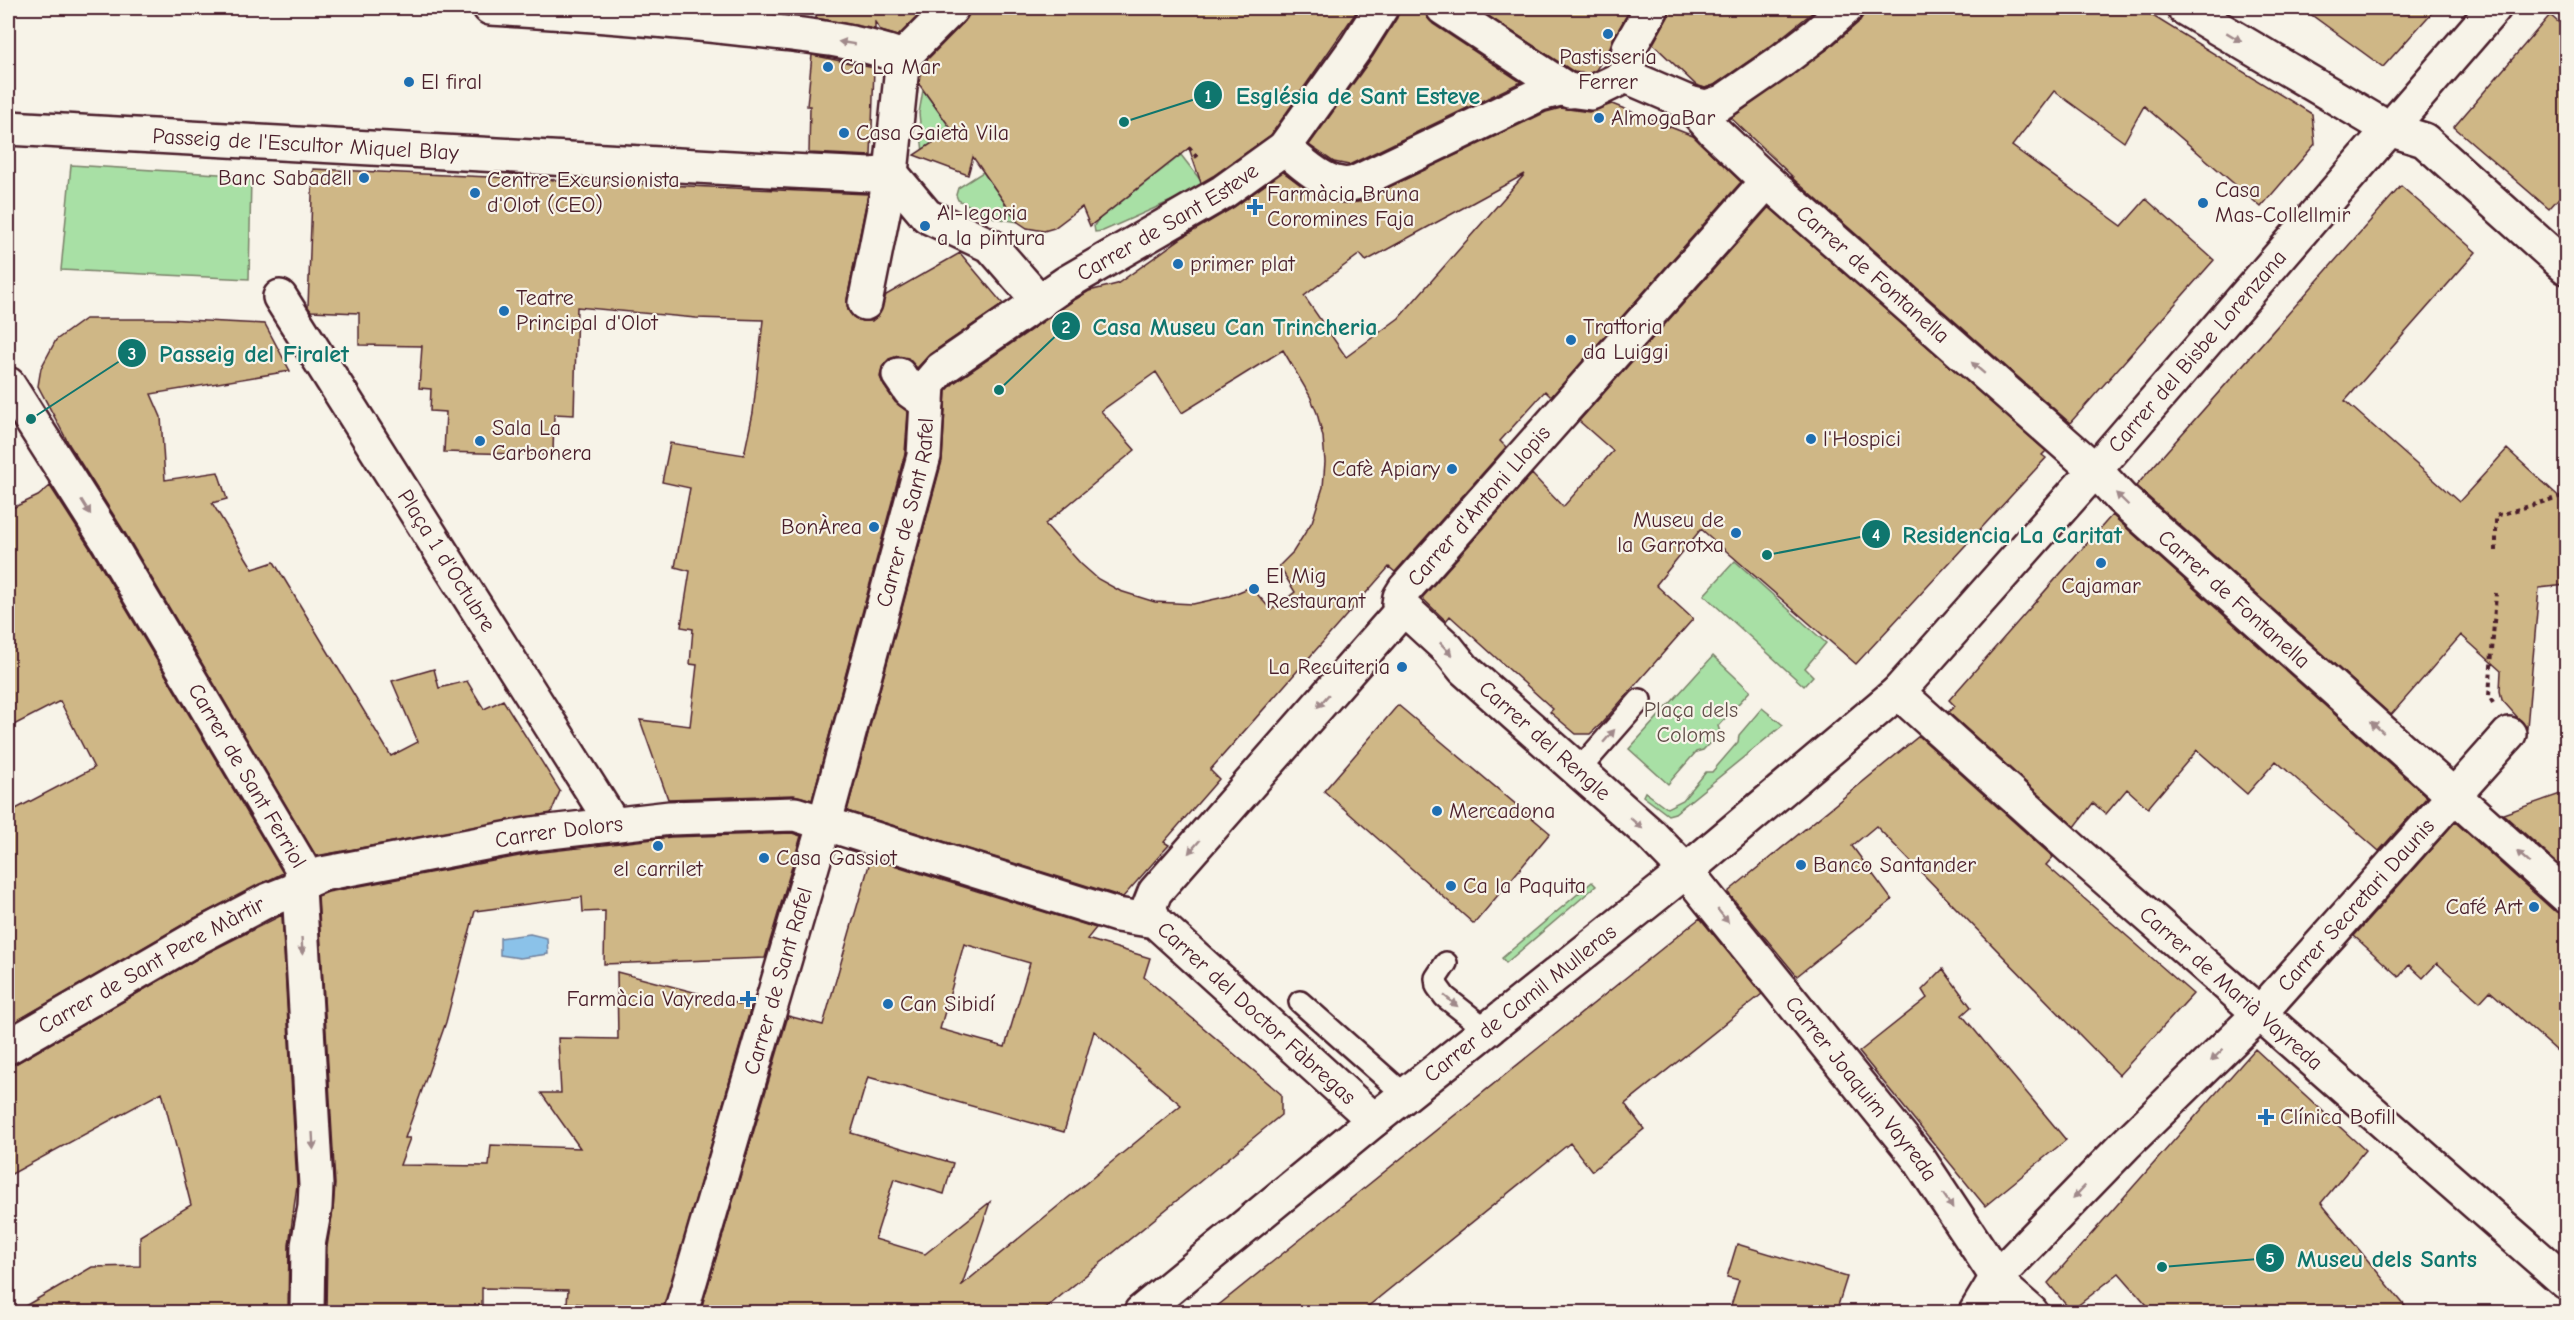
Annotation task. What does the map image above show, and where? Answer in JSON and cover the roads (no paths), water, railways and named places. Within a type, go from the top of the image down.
[{"type":"street","points":[[490,8],[649,18],[778,32],[875,47],[903,57]]},
{"type":"street","points":[[866,303],[891,173],[903,57],[952,8]]},
{"type":"street","name":"Carrer de Sant Esteve","points":[[927,403],[928,384],[941,369],[1066,283],[1223,192],[1284,148],[1357,46],[1381,8]]},
{"type":"street","points":[[1443,8],[1569,90]]},
{"type":"street","points":[[1284,148],[1325,179],[1346,186],[1377,174],[1540,94],[1553,90],[1591,93],[1625,71],[1633,40],[1652,8]]},
{"type":"street","points":[[1625,71],[1689,103],[1706,107],[1722,102],[1784,60],[1846,8]]},
{"type":"street","name":"Carrer del Bisbe Lorenzana","points":[[1898,692],[2095,470],[2389,129],[2489,9]]},
{"type":"street","points":[[2200,12],[2389,129],[2424,140],[2566,267]]},
{"type":"street","name":"Carrer de Fontanella","points":[[1689,103],[1714,131],[1759,173],[2095,470],[2121,498],[2566,896]]},
{"type":"street","name":"Passeig de l'Escultor Miquel Blay","points":[[8,128],[751,169],[891,173]]},
{"type":"street","points":[[891,173],[927,216],[991,246],[1040,302]]},
{"type":"street","name":"Carrer d'Antoni Llopis","points":[[1155,921],[1149,907],[1155,892],[1403,609],[1400,597],[1405,589],[1759,173]]},
{"type":"street","name":"Plaça 1 d'Octubre","points":[[280,297],[614,824]]},
{"type":"street","points":[[899,375],[910,391],[927,403]]},
{"type":"street","name":"Carrer de Sant Ferriol","points":[[8,384],[109,543],[300,865],[302,872],[299,888],[316,1185],[315,1207],[308,1245],[307,1312]]},
{"type":"street","name":"Carrer de Sant Rafel","points":[[681,1312],[825,822],[924,456],[927,403]]},
{"type":"street","name":"Carrer del Rengle","points":[[1403,609],[1448,649],[1464,669],[1657,841],[1686,871]]},
{"type":"street","name":"Carrer de Camil Mulleras","points":[[1141,1312],[1374,1120],[1686,871],[1898,692]]},
{"type":"street","name":"Carrer de Marià Vayreda","points":[[1898,692],[2259,1014],[2566,1282]]},
{"type":"street","name":"Carrer Secretari Daunis","points":[[1976,1312],[1997,1277],[2125,1145],[2259,1014],[2510,734]]},
{"type":"street","name":"Carrer Dolors","points":[[299,888],[308,880],[340,870],[532,834],[670,818],[795,814],[825,822]]},
{"type":"street","name":"Carrer del Doctor Fàbregas","points":[[825,822],[1117,915],[1155,921],[1374,1120]]},
{"type":"street","name":"Carrer Joaquim Vayreda","points":[[1686,871],[1919,1159],[1997,1277],[2014,1298],[2031,1312]]},
{"type":"street","name":"Carrer de Sant Pere Màrtir","points":[[8,1047],[198,937],[266,900],[299,888]]},
{"type":"lane","points":[[1578,771],[1640,700]]},
{"type":"lane","points":[[1446,963],[1436,978],[1440,991],[1487,1030]]},
{"type":"lane","points":[[1300,1002],[1405,1095]]},
{"type":"water","points":[[530,934],[547,938],[548,954],[520,958],[500,955],[500,938]]},
{"type":"place","name":"Pastisseria Ferrer","points":[[1608,34]]},
{"type":"place","name":"Ca La Mar","points":[[828,67]]},
{"type":"place","name":"El firal","points":[[409,82]]},
{"type":"place","name":"AlmogaBar","points":[[1599,118]]},
{"type":"place","name":"Església de Sant Esteve","points":[[1124,122]]},
{"type":"place","name":"Casa Gaietà Vila","points":[[844,133]]},
{"type":"place","name":"Banc Sabadell","points":[[364,178]]},
{"type":"place","name":"Centre Excursionista d'Olot (CEO)","points":[[475,193]]},
{"type":"place","name":"Casa Mas-Collellmir","points":[[2203,203]]},
{"type":"place","name":"Farmàcia Bruna Coromines Faja","points":[[1255,207]]},
{"type":"place","name":"Al-legoria a la pintura","points":[[925,226]]},
{"type":"place","name":"primer plat","points":[[1178,264]]},
{"type":"place","name":"Teatre Principal d'Olot","points":[[504,311]]},
{"type":"place","name":"Trattoria da Luiggi","points":[[1571,340]]},
{"type":"place","name":"Casa Museu Can Trincheria","points":[[999,390]]},
{"type":"place","name":"Passeig del Firalet","points":[[31,419]]},
{"type":"place","name":"l'Hospici","points":[[1811,439]]},
{"type":"place","name":"Sala La Carbonera","points":[[480,441]]},
{"type":"place","name":"Cafè Apiary","points":[[1452,469]]},
{"type":"place","name":"BonÀrea","points":[[874,527]]},
{"type":"place","name":"Museu de la Garrotxa","points":[[1736,533]]},
{"type":"place","name":"Residencia La Caritat","points":[[1767,555]]},
{"type":"place","name":"Cajamar","points":[[2101,563]]},
{"type":"place","name":"El Mig Restaurant","points":[[1254,589]]},
{"type":"place","name":"La Recuiteria","points":[[1402,667]]},
{"type":"place","name":"Mercadona","points":[[1437,811]]},
{"type":"place","name":"el carrilet","points":[[658,846]]},
{"type":"place","name":"Casa Gassiot","points":[[764,858]]},
{"type":"place","name":"Banco Santander","points":[[1801,865]]},
{"type":"place","name":"Ca la Paquita","points":[[1451,886]]},
{"type":"place","name":"Café Art","points":[[2534,907]]},
{"type":"place","name":"Farmàcia Vayreda","points":[[748,999]]},
{"type":"place","name":"Can Sibidí","points":[[888,1004]]},
{"type":"place","name":"Clínica Bofill","points":[[2266,1117]]},
{"type":"place","name":"Museu dels Sants","points":[[2162,1267]]},
{"type":"park label","name":"Plaça dels Coloms","points":[[1691,722]]}]
